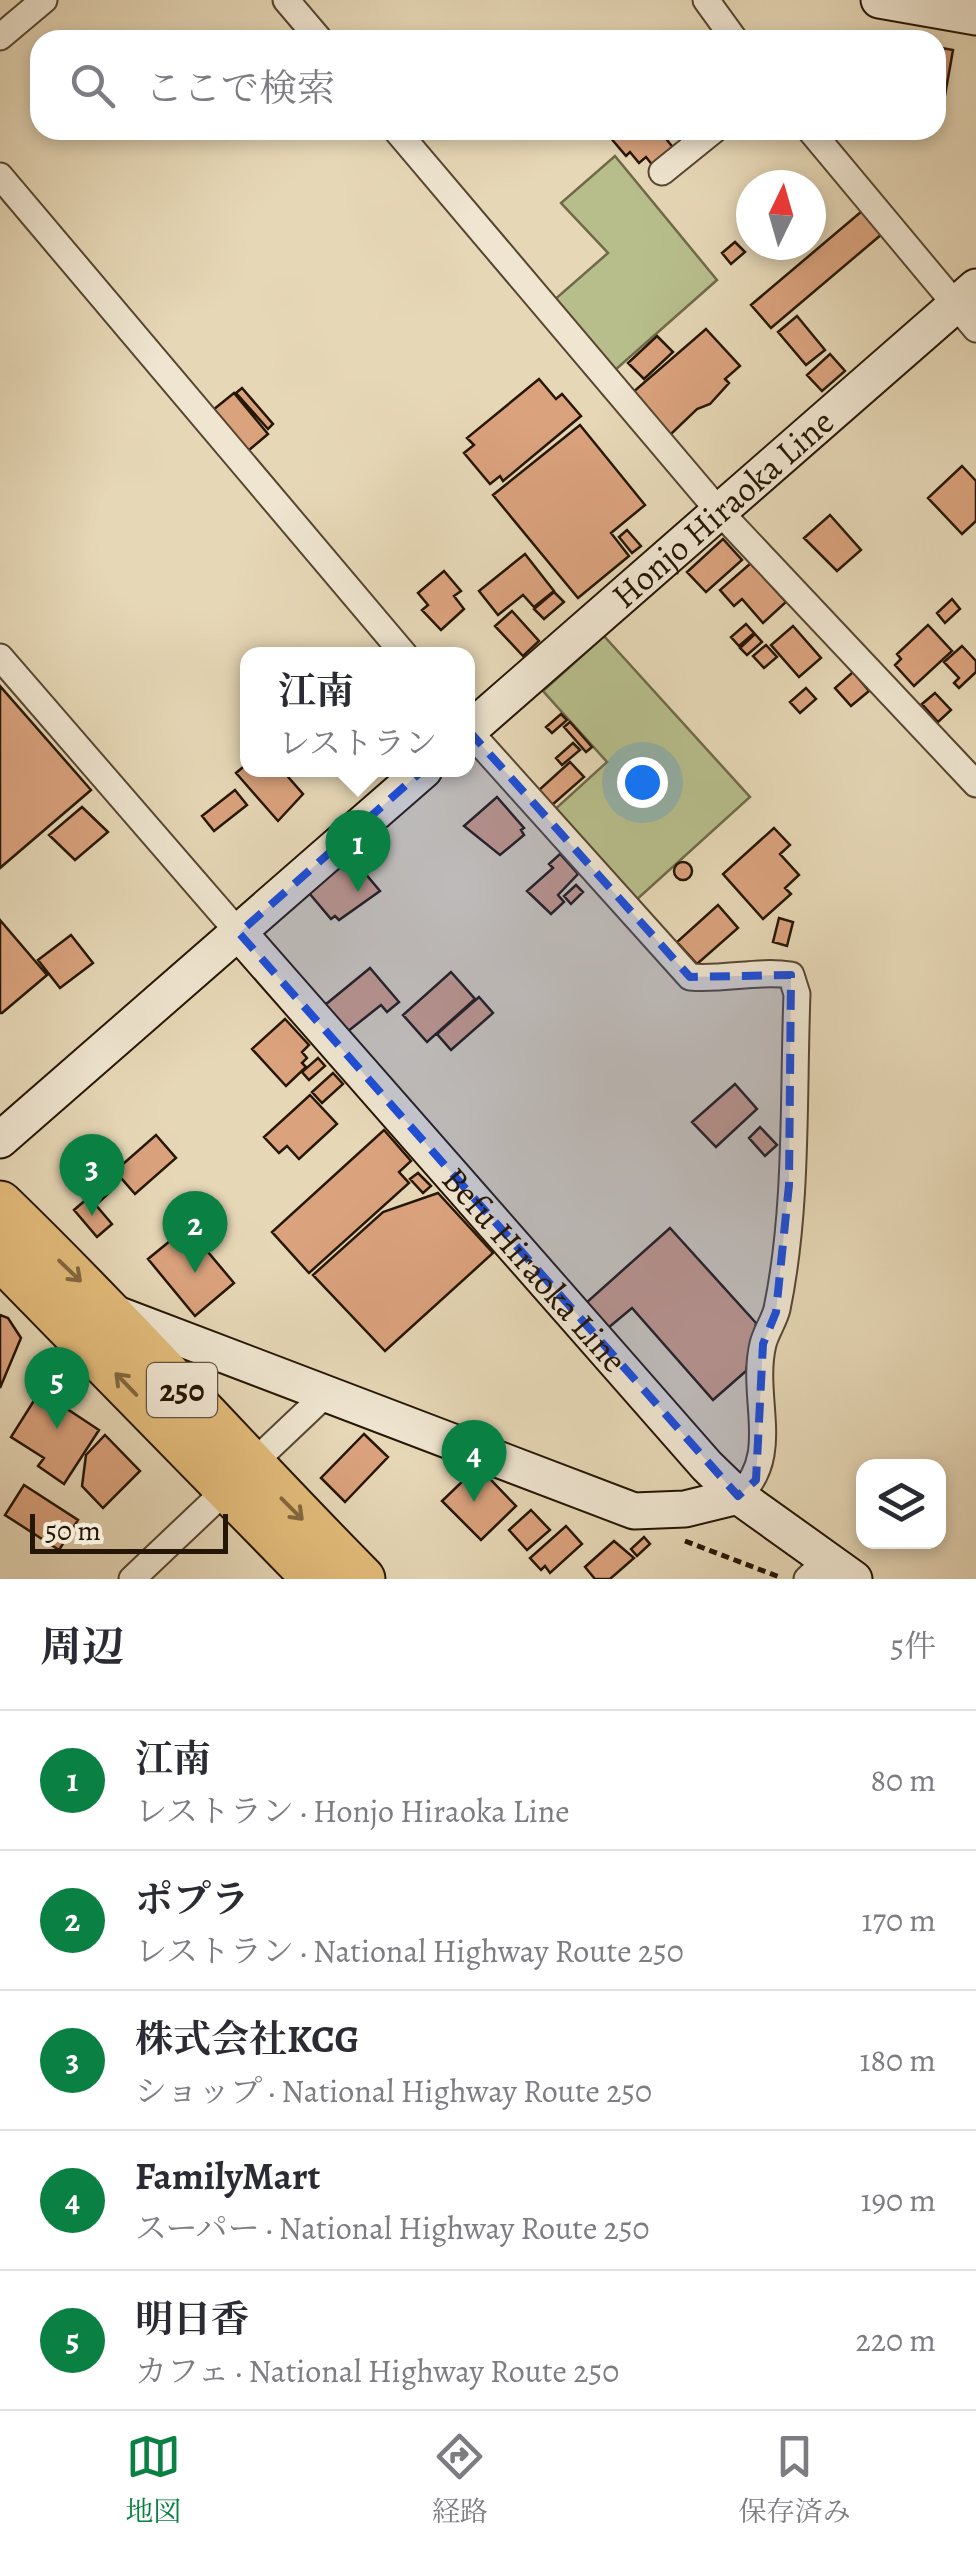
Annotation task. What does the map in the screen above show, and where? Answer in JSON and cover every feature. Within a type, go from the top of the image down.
[{"type":"highway","name":"250","points":[[0,1204],[114,1313],[316,1579]]},
{"type":"highway","name":"250","points":[[0,1256],[239,1477],[362,1579]]},
{"type":"main road","points":[[879,0],[976,17]]},
{"type":"main road","name":"Honjo Hiraoka Line","points":[[475,725],[718,510],[969,307]]},
{"type":"main road","points":[[0,1140],[416,777]]},
{"type":"main road","name":"Befu Hiraoka Line","points":[[238,932],[670,1427],[738,1496],[829,1573]]},
{"type":"main road","points":[[114,1313],[634,1510],[685,1509],[738,1496]]},
{"type":"street","points":[[0,37],[44,0]]},
{"type":"street","points":[[286,0],[312,30]]},
{"type":"street","points":[[706,0],[728,30]]},
{"type":"street","points":[[404,140],[718,510],[976,784]]},
{"type":"street","points":[[662,172],[702,140]]},
{"type":"street","points":[[819,140],[969,307]]},
{"type":"street","points":[[0,176],[398,647]]},
{"type":"street","points":[[0,657],[238,932]]},
{"type":"street","points":[[475,739],[690,977],[716,980],[768,972],[792,975],[797,994],[790,1185],[776,1312],[763,1344],[763,1456],[756,1480],[738,1496]]},
{"type":"street","points":[[132,1579],[326,1394]]},
{"type":"highlighted area","points":[[468,730],[690,977],[791,975],[789,1185],[776,1312],[763,1344],[756,1480],[738,1496],[707,1466],[239,933]]},
{"type":"green space","points":[[615,156],[717,280],[614,371],[553,301],[608,253],[561,203]]},
{"type":"green space","points":[[604,636],[750,797],[634,902],[552,812],[607,762],[543,691]]},
{"type":"building","points":[[946,49],[953,50],[946,90]]},
{"type":"building","points":[[612,140],[667,140],[675,150],[654,167],[646,157],[639,163],[630,152],[626,156]]},
{"type":"building","points":[[862,211],[882,234],[771,328],[751,305],[804,260],[826,260],[826,241]]},
{"type":"building","points":[[736,243],[736,260],[731,264],[722,253]]},
{"type":"building","points":[[797,316],[825,350],[806,365],[778,332]]},
{"type":"building","points":[[706,329],[740,366],[725,379],[729,383],[710,404],[697,409],[670,435],[632,393]]},
{"type":"building","points":[[657,336],[673,352],[644,379],[628,363]]},
{"type":"building","points":[[830,354],[845,371],[822,391],[807,375]]},
{"type":"building","points":[[539,379],[556,399],[562,394],[581,416],[503,481],[500,476],[490,484],[464,453],[474,445],[467,438]]},
{"type":"building","points":[[242,388],[273,424],[268,429],[236,393]]},
{"type":"building","points":[[234,393],[268,434],[248,451],[213,410]]},
{"type":"building","points":[[580,425],[645,505],[611,533],[629,556],[578,598],[493,495]]},
{"type":"building","points":[[962,466],[976,481],[976,521],[962,534],[928,498]]},
{"type":"building","points":[[830,515],[861,550],[837,571],[804,538]]},
{"type":"building","points":[[627,530],[641,546],[632,553],[619,537]]},
{"type":"building","points":[[723,539],[742,560],[706,592],[687,572]]},
{"type":"building","points":[[525,554],[554,591],[534,607],[523,595],[498,615],[479,591]]},
{"type":"building","points":[[751,563],[786,602],[763,623],[742,599],[734,606],[720,590]]},
{"type":"building","points":[[444,571],[461,591],[454,596],[464,609],[441,630],[422,610],[428,605],[418,593]]},
{"type":"building","points":[[554,592],[564,602],[544,619],[534,609]]},
{"type":"building","points":[[952,599],[960,609],[945,623],[937,613]]},
{"type":"building","points":[[512,611],[539,641],[523,656],[495,626]]},
{"type":"building","points":[[746,624],[754,633],[739,646],[731,637]]},
{"type":"building","points":[[928,625],[952,651],[914,686],[895,665],[901,659],[897,654]]},
{"type":"building","points":[[793,626],[821,658],[799,677],[771,645]]},
{"type":"building","points":[[755,634],[762,642],[747,655],[740,648]]},
{"type":"building","points":[[766,645],[777,657],[764,668],[753,656]]},
{"type":"building","points":[[962,646],[976,661],[976,672],[959,688],[954,683],[959,678],[944,662]]},
{"type":"building","points":[[853,672],[869,691],[851,706],[835,688]]},
{"type":"building","points":[[0,686],[91,790],[0,868]]},
{"type":"building","points":[[806,688],[816,699],[800,713],[790,702]]},
{"type":"building","points":[[935,693],[951,710],[938,722],[922,704]]},
{"type":"building","points":[[561,714],[567,720],[552,733],[546,727]]},
{"type":"building","points":[[570,722],[592,747],[586,752],[564,727]]},
{"type":"building","points":[[573,743],[580,750],[562,765],[556,758]]},
{"type":"building","points":[[570,762],[584,777],[552,805],[539,790]]},
{"type":"building","points":[[240,770],[240,777],[288,777],[303,794],[278,821],[236,773]]},
{"type":"building","points":[[235,790],[247,805],[214,831],[202,816]]},
{"type":"building","points":[[497,797],[524,828],[524,835],[500,855],[464,826]]},
{"type":"building","points":[[82,807],[108,832],[75,860],[49,835]]},
{"type":"building","points":[[774,828],[790,845],[780,854],[799,875],[785,888],[791,894],[763,919],[723,874]]},
{"type":"building","points":[[560,854],[578,874],[558,895],[564,902],[551,914],[527,891],[553,868],[549,864]]},
{"type":"building","points":[[683,862],[690,864],[690,878],[683,880],[676,878],[674,871],[676,864]]},
{"type":"building","points":[[345,863],[351,870],[358,865],[380,891],[339,920],[335,916],[331,919],[309,893]]},
{"type":"building","points":[[576,885],[583,892],[571,904],[564,896]]},
{"type":"building","points":[[718,905],[738,928],[697,964],[677,942]]},
{"type":"building","points":[[779,918],[793,922],[787,946],[773,942]]},
{"type":"building","points":[[0,920],[47,975],[2,1013],[0,1013]]},
{"type":"building","points":[[71,935],[93,963],[60,988],[38,960]]},
{"type":"building","points":[[370,968],[399,1002],[387,1012],[381,1005],[347,1032],[325,1005]]},
{"type":"building","points":[[451,972],[475,999],[427,1042],[403,1015]]},
{"type":"building","points":[[479,997],[493,1013],[451,1050],[437,1034]]},
{"type":"building","points":[[285,1019],[309,1045],[302,1052],[307,1058],[302,1063],[306,1067],[286,1086],[252,1049]]},
{"type":"building","points":[[318,1058],[325,1066],[309,1080],[302,1072]]},
{"type":"building","points":[[333,1073],[343,1084],[322,1103],[312,1092]]},
{"type":"building","points":[[735,1084],[757,1109],[716,1147],[692,1122]]},
{"type":"building","points":[[310,1095],[337,1124],[299,1159],[287,1146],[279,1153],[264,1137]]},
{"type":"building","points":[[760,1127],[777,1145],[765,1156],[749,1138]]},
{"type":"building","points":[[384,1130],[411,1161],[399,1172],[409,1183],[309,1273],[272,1232]]},
{"type":"building","points":[[156,1135],[176,1158],[135,1194],[115,1171]]},
{"type":"building","points":[[418,1173],[431,1186],[423,1193],[410,1179]]},
{"type":"building","points":[[102,1183],[110,1192],[97,1204],[89,1195]]},
{"type":"building","points":[[438,1193],[493,1253],[385,1351],[313,1275],[383,1212]]},
{"type":"building","points":[[89,1197],[112,1224],[97,1237],[74,1210]]},
{"type":"building","points":[[187,1227],[234,1283],[195,1316],[148,1259]]},
{"type":"building","points":[[670,1228],[756,1323],[746,1371],[713,1400],[632,1308],[608,1328],[586,1303]]},
{"type":"building","points":[[0,1315],[8,1318],[21,1338],[0,1388]]},
{"type":"building","points":[[40,1391],[99,1430],[64,1484],[38,1466],[44,1458],[11,1437]]},
{"type":"building","points":[[364,1434],[388,1457],[345,1502],[321,1478]]},
{"type":"building","points":[[105,1435],[140,1471],[103,1508],[82,1486],[86,1455]]},
{"type":"building","points":[[471,1473],[488,1477],[516,1506],[481,1540],[442,1501]]},
{"type":"building","points":[[24,1485],[78,1520],[59,1550],[5,1515]]},
{"type":"building","points":[[531,1510],[550,1530],[527,1550],[509,1530]]},
{"type":"building","points":[[566,1526],[582,1544],[550,1573],[545,1566],[541,1570],[530,1558]]},
{"type":"building","points":[[644,1537],[650,1544],[637,1556],[631,1549]]},
{"type":"building","points":[[614,1541],[634,1558],[610,1579],[595,1579],[585,1567]]},
{"type":"place","name":"江南","points":[[358,892]]},
{"type":"place","name":"株式会社KCG","points":[[92,1216]]},
{"type":"place","name":"ポプラ","points":[[195,1273]]},
{"type":"place","name":"明日香","points":[[57,1429]]},
{"type":"place","name":"FamilyMart","points":[[474,1502]]}]
